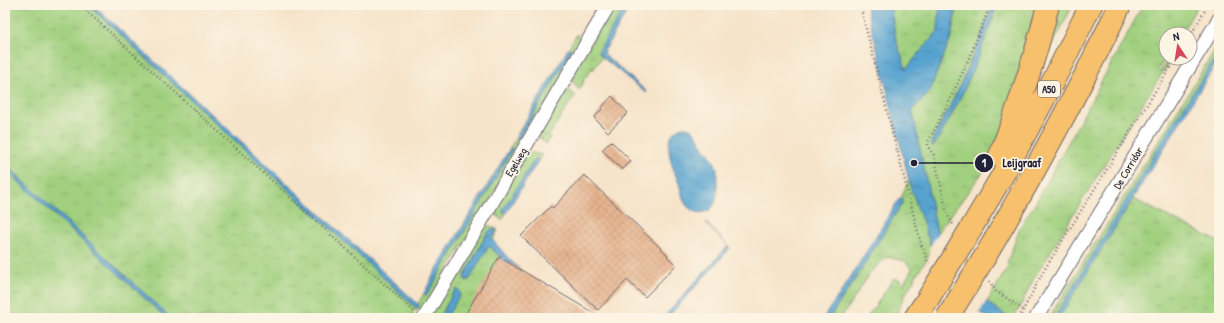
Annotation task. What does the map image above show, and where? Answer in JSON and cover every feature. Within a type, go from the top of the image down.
[{"type":"highway","name":"A50","points":[[915,318],[929,297],[967,224],[1028,78],[1048,5]]},
{"type":"highway","name":"A50","points":[[967,224],[1012,158],[1047,93],[1091,5]]},
{"type":"highway","name":"A50","points":[[947,318],[986,255],[1041,160],[1103,42],[1120,5]]},
{"type":"highway","name":"A50","points":[[1103,42],[1132,5]]},
{"type":"street","name":"Egelweg","points":[[420,315],[609,5]]},
{"type":"street","name":"De Corridor","points":[[1036,318],[1219,19]]},
{"type":"path","points":[[80,5],[420,315]]},
{"type":"path","points":[[860,5],[921,244],[932,269]]},
{"type":"path","points":[[967,224],[947,214],[934,155],[928,147],[928,142],[944,113],[990,5]]},
{"type":"path","points":[[1196,26],[1208,5]]},
{"type":"path","name":"De Corridor","points":[[1019,318],[1043,272],[1171,66]]},
{"type":"path","points":[[987,278],[996,291],[1023,309]]},
{"type":"green space","points":[[5,5],[88,5],[418,308],[418,304],[424,293],[427,295],[428,294],[512,150],[512,148],[510,148],[516,137],[517,138],[529,122],[571,52],[571,49],[568,49],[577,34],[578,37],[580,37],[598,5],[605,5],[424,310],[415,310],[412,314],[414,318],[171,318],[5,164]]},
{"type":"green space","points":[[613,5],[631,5],[598,52],[602,57],[582,82],[584,82],[579,90],[570,78]]},
{"type":"green space","points":[[890,5],[940,5],[938,31],[906,69],[896,40]]},
{"type":"green space","points":[[957,5],[993,5],[965,75],[931,142],[934,146],[962,95],[984,42],[997,5],[1044,5],[1004,130],[986,168],[937,233],[912,110],[930,92],[951,38]]},
{"type":"green space","points":[[1053,5],[1073,5],[1031,87]]},
{"type":"green space","points":[[1143,5],[1198,5],[1186,26],[1158,26],[1158,66],[1161,66],[1158,70],[1160,72],[1164,66],[1167,66],[1033,280],[1018,311],[1012,318],[1009,318],[987,302],[1009,265],[1007,263],[1021,225],[1035,204]]},
{"type":"green space","points":[[1219,43],[1219,52],[1176,119],[1054,318],[1049,318]]},
{"type":"green space","points":[[564,88],[576,96],[573,98],[548,137],[550,137],[546,144],[536,134]]},
{"type":"green space","points":[[525,153],[542,155],[538,161],[537,159],[503,212],[506,213],[502,220],[498,217],[493,207]]},
{"type":"green space","points":[[5,169],[166,318],[5,318]]},
{"type":"green space","points":[[909,179],[932,250],[907,291],[894,318],[867,318],[894,278],[900,280],[903,285],[912,269],[905,261],[887,257],[873,269],[841,318],[829,318],[856,278],[903,199],[901,198]]},
{"type":"green space","points":[[1133,199],[1219,242],[1219,318],[1059,318]]},
{"type":"green space","points":[[484,225],[498,230],[493,240],[491,238],[496,233],[496,230],[492,229],[487,233],[464,277],[465,280],[469,280],[489,246],[564,318],[446,318],[460,295],[455,290],[439,318],[427,318]]},
{"type":"water","points":[[88,5],[93,5],[417,303],[419,305],[418,308],[415,307]]},
{"type":"water","points":[[866,5],[890,5],[896,40],[906,69],[938,31],[940,5],[957,5],[951,38],[930,92],[912,110],[937,232],[948,258],[955,272],[973,291],[1009,318],[988,318],[979,312],[932,250],[911,189]]},
{"type":"water","points":[[993,5],[997,5],[970,77],[944,129],[934,146],[932,146],[931,142],[965,75]]},
{"type":"water","points":[[621,13],[624,13],[625,15],[603,53],[647,92],[646,93],[602,57],[598,52]]},
{"type":"water","points":[[568,49],[571,49],[571,52],[519,138],[517,138],[516,137]]},
{"type":"water","points":[[1219,52],[1219,59],[1059,318],[1054,318],[1176,119]]},
{"type":"water","points":[[682,127],[693,130],[713,160],[717,169],[716,200],[712,208],[700,213],[695,212],[686,205],[669,153],[671,137],[675,131]]},
{"type":"water","points":[[510,148],[512,148],[512,150],[427,295],[424,293],[435,272]]},
{"type":"water","points":[[535,159],[538,161],[506,213],[503,212],[503,209]]},
{"type":"water","points":[[5,164],[171,318],[166,318],[5,169]]},
{"type":"water","points":[[900,198],[903,199],[903,202],[856,278],[829,318],[823,318],[845,286]]},
{"type":"water","points":[[705,222],[730,248],[667,318],[663,318],[728,246]]},
{"type":"water","points":[[494,229],[496,230],[496,233],[491,238],[508,258],[570,318],[564,318],[489,246],[469,280],[465,280],[464,277],[487,233]]},
{"type":"water","points":[[455,290],[459,290],[460,295],[446,318],[439,318]]},
{"type":"pier","points":[[939,232],[950,258],[960,276],[987,300],[978,315],[945,284],[932,262],[929,248]]},
{"type":"building","points":[[612,96],[628,113],[608,132],[594,118]]},
{"type":"building","points":[[611,141],[631,161],[622,170],[602,150]]},
{"type":"building","points":[[584,175],[668,255],[667,256],[676,265],[645,297],[627,280],[598,310],[521,236],[551,206],[553,208]]},
{"type":"building","points":[[499,257],[602,318],[463,318]]},
{"type":"place","name":"Leijgraaf","points":[[914,163]]}]
